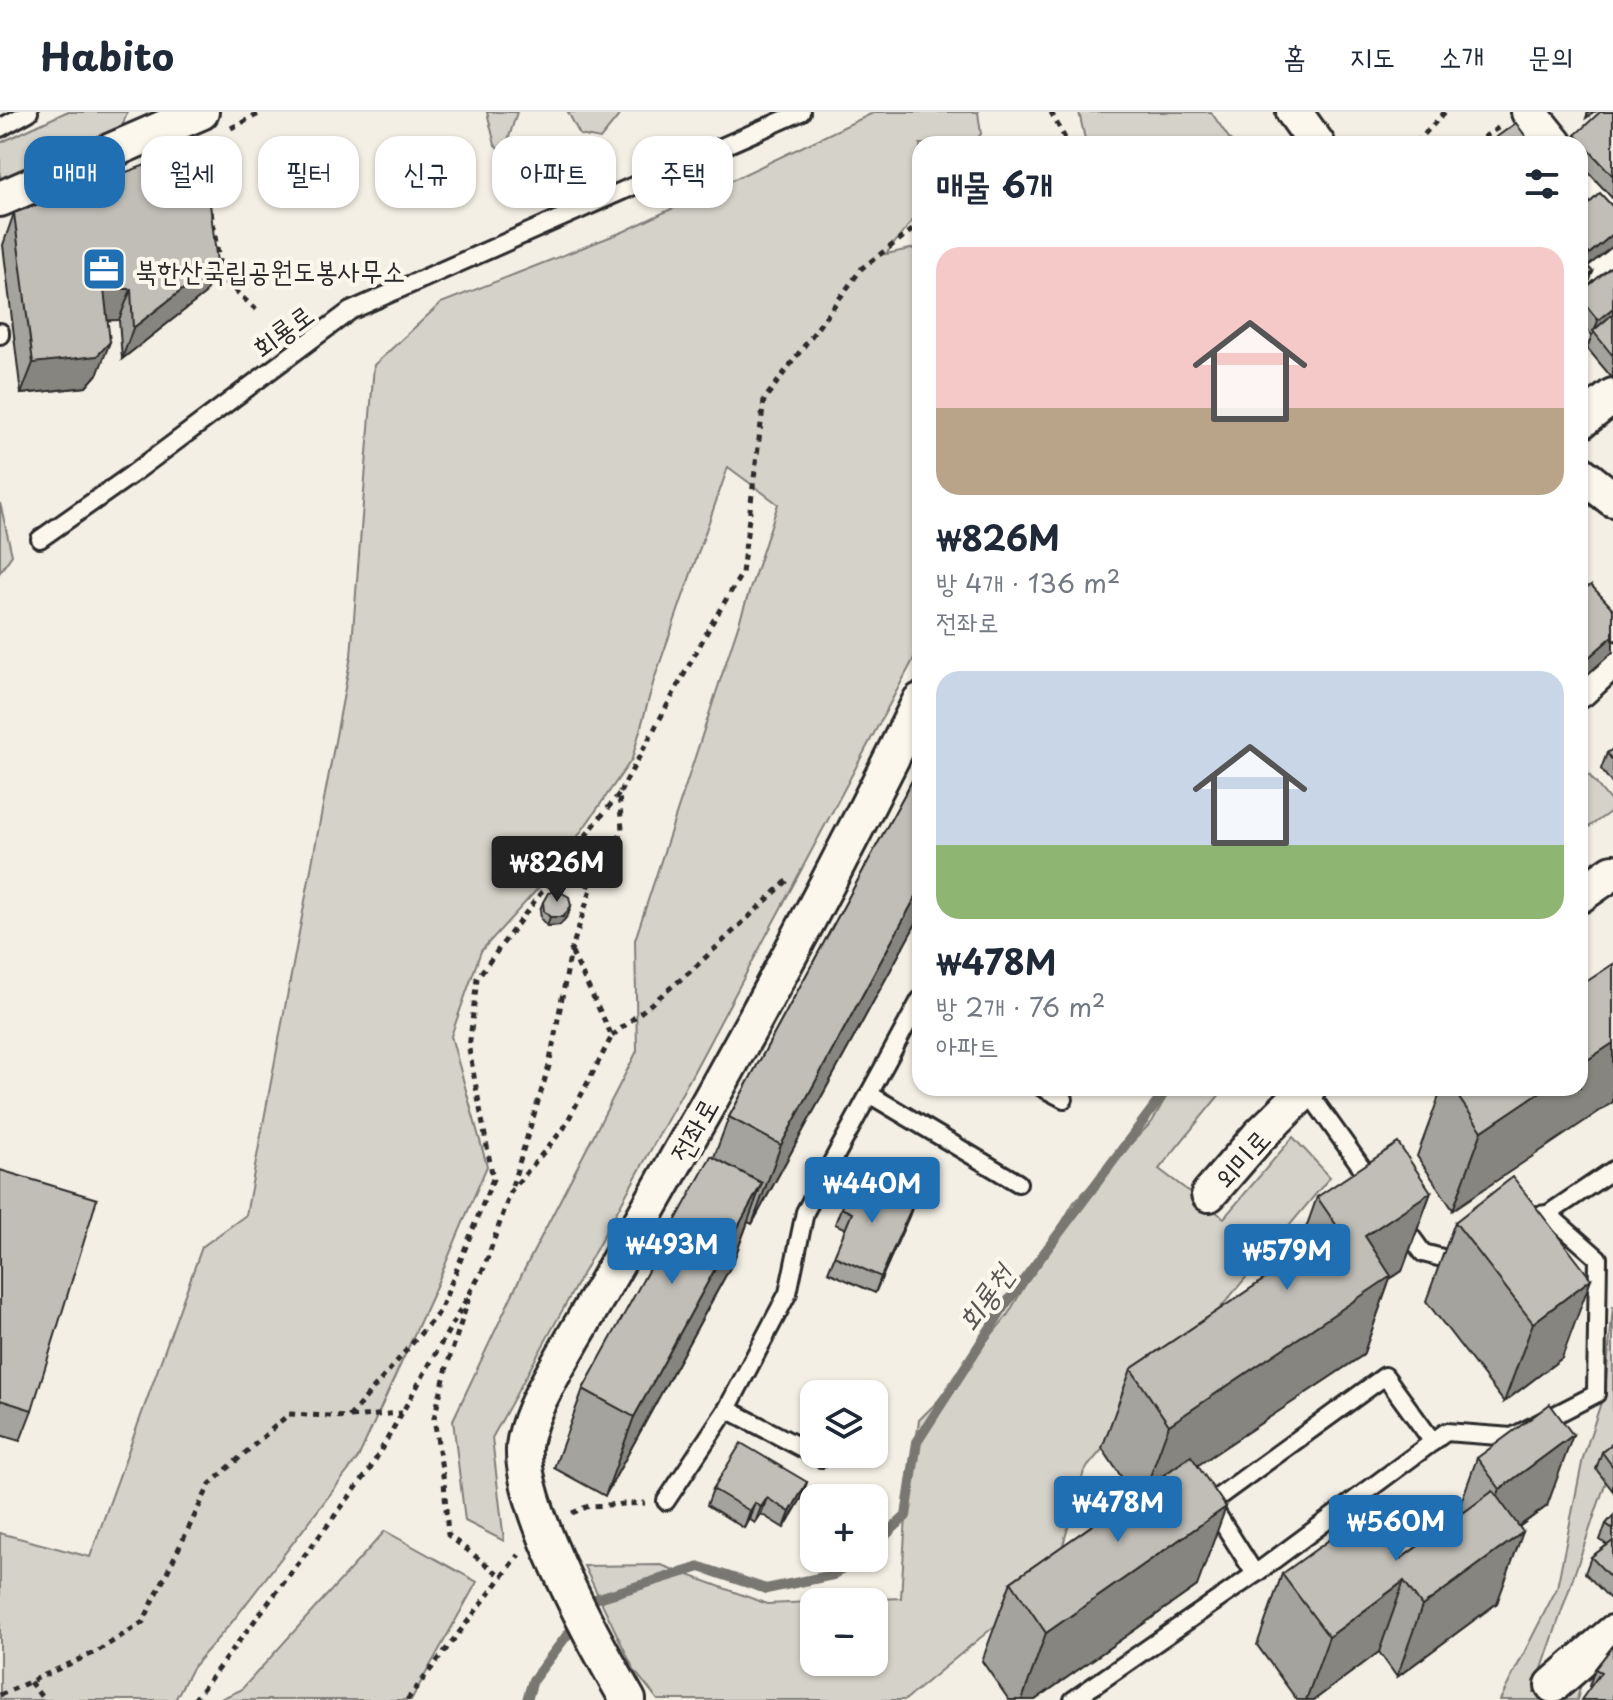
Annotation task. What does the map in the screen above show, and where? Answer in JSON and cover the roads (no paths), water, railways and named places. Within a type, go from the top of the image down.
[{"type":"street","points":[[1294,112],[1311,136]]},
{"type":"street","points":[[1529,112],[1548,136]]},
{"type":"street","points":[[0,199],[196,120]]},
{"type":"street","points":[[1588,182],[1613,208]]},
{"type":"street","points":[[1588,288],[1613,263]]},
{"type":"street","points":[[1588,416],[1613,396]]},
{"type":"street","points":[[1588,479],[1613,499]]},
{"type":"street","points":[[1588,682],[1613,659]]},
{"type":"street","name":"전좌로","points":[[628,1700],[605,1661],[541,1527],[525,1480],[524,1441],[544,1390],[692,1133],[866,811],[912,717]]},
{"type":"street","points":[[1588,889],[1613,872]]},
{"type":"street","name":"외미로","points":[[1209,1194],[1259,1136],[1300,1096]]},
{"type":"street","points":[[1553,1685],[1613,1633]]},
{"type":"lane","points":[[0,128],[29,112]]},
{"type":"lane","name":"회룡로","points":[[40,539],[350,311],[801,112]]},
{"type":"lane","points":[[666,1501],[727,1409],[788,1293],[805,1212],[869,1094],[912,1024]]},
{"type":"lane","points":[[869,1094],[1018,1183]]},
{"type":"lane","points":[[1058,1096],[1064,1099]]},
{"type":"lane","points":[[1312,1096],[1423,1253],[1454,1261],[1479,1244]]},
{"type":"lane","points":[[1504,1226],[1517,1218],[1548,1214],[1613,1170]]},
{"type":"lane","points":[[1073,1700],[1255,1574],[1446,1432],[1512,1437],[1596,1394],[1598,1258],[1548,1214]]},
{"type":"lane","points":[[1255,1574],[1210,1503],[1385,1376],[1433,1442]]},
{"type":"lane","points":[[727,1409],[800,1447]]},
{"type":"waterway","name":"회룡천","points":[[888,1533],[906,1516],[917,1442],[1005,1305],[1162,1096]]},
{"type":"waterway","name":"회룡천","points":[[587,1609],[595,1599],[700,1567],[766,1589],[837,1572]]},
{"type":"waterway","name":"회룡천","points":[[527,1700],[533,1680],[577,1622]]},
{"type":"place","name":"북한산국립공원도봉사무소","points":[[104,269]]}]
